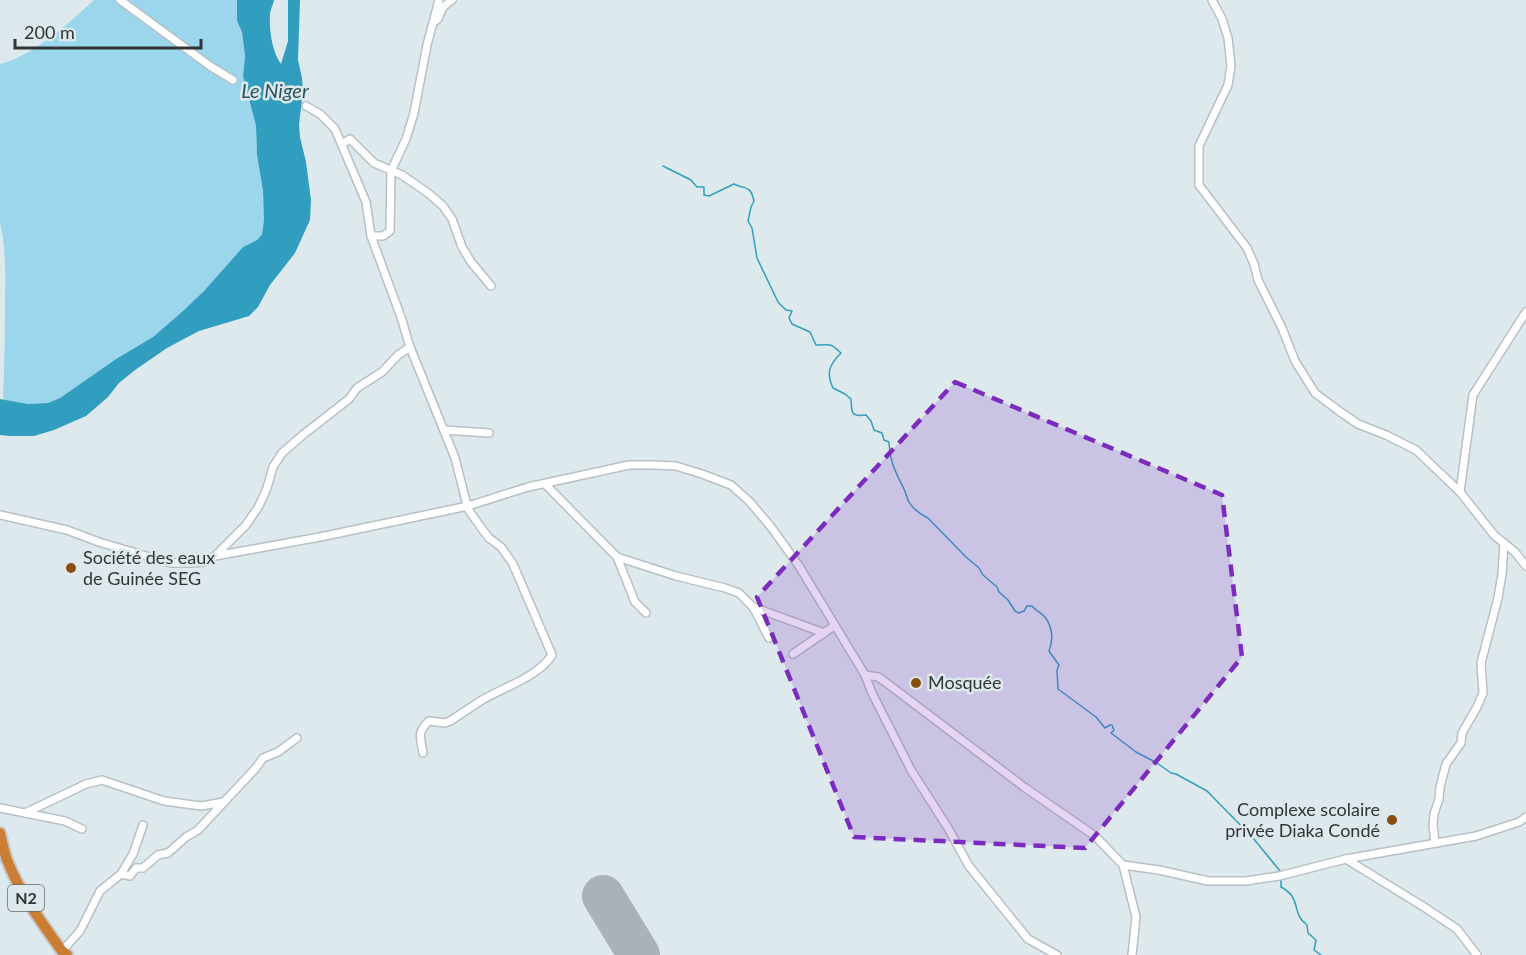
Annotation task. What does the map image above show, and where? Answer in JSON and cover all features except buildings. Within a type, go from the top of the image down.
[{"type":"highway","name":"N2","points":[[0,833],[7,858],[23,894],[64,953]]},
{"type":"street","points":[[120,0],[210,66],[233,80]]},
{"type":"street","points":[[371,236],[383,237],[390,231],[391,171],[406,139],[414,112],[439,0]]},
{"type":"street","points":[[433,22],[438,19],[443,7],[452,0]]},
{"type":"street","points":[[1212,0],[1222,19],[1228,38],[1231,66],[1228,85],[1199,146],[1199,185],[1247,248],[1258,280],[1282,328],[1295,361],[1315,393],[1358,424],[1416,450],[1460,492],[1494,535],[1515,552],[1526,566]]},
{"type":"street","points":[[306,106],[320,114],[335,129],[342,144],[366,202],[371,236],[410,347],[455,458],[468,506],[482,529],[501,547],[513,564],[552,655],[528,677],[483,700],[450,721],[445,723],[429,721],[421,730],[420,741],[423,753]]},
{"type":"street","points":[[342,144],[350,139],[374,163],[402,175],[442,206],[452,219],[462,247],[471,262],[491,286]]},
{"type":"street","points":[[1460,492],[1473,395],[1526,312]]},
{"type":"street","points":[[0,515],[67,530],[170,563],[204,562],[215,556],[246,525],[259,506],[273,467],[282,453],[349,399],[357,388],[382,372],[398,355],[410,347]]},
{"type":"street","points":[[444,430],[489,433]]},
{"type":"street","points":[[215,556],[468,506],[545,484],[629,465],[676,466],[731,485],[750,502],[771,527],[799,566],[865,675],[911,770],[969,866],[1028,939],[1057,955]]},
{"type":"street","points":[[545,484],[617,557],[635,602],[646,613]]},
{"type":"street","points":[[1435,843],[1434,814],[1446,764],[1461,744],[1462,734],[1483,693],[1481,663],[1499,590],[1504,543]]},
{"type":"street","points":[[617,557],[739,593],[753,607],[770,638]]},
{"type":"street","points":[[753,607],[824,633]]},
{"type":"street","points":[[793,654],[834,626]]},
{"type":"street","points":[[865,675],[884,681],[1024,787],[1095,836],[1123,865],[1136,917],[1132,955]]},
{"type":"street","points":[[121,874],[130,876],[136,868],[143,868],[158,855],[168,853],[198,830],[263,758],[278,752],[297,738]]},
{"type":"street","points":[[25,813],[86,784],[102,780],[164,801],[201,806],[224,802]]},
{"type":"street","points":[[0,808],[65,821],[82,829]]},
{"type":"street","points":[[1123,865],[1208,881],[1246,881],[1476,836],[1526,818]]},
{"type":"street","points":[[64,953],[80,931],[100,891],[121,874],[133,854],[142,825]]},
{"type":"street","points":[[1346,860],[1457,929],[1477,955]]},
{"type":"highlighted area","points":[[955,382],[1222,495],[1242,657],[1085,848],[854,837],[757,597]]},
{"type":"shaded area","points":[[94,0],[237,0],[237,21],[242,32],[245,56],[243,76],[256,126],[257,155],[263,191],[262,233],[257,240],[243,247],[204,291],[153,337],[116,359],[60,398],[48,403],[28,404],[3,400],[5,278],[4,245],[0,223],[0,64],[38,46]]},
{"type":"water","name":"Le Niger","points":[[237,0],[274,0],[270,13],[271,34],[275,53],[281,64],[288,41],[288,0],[300,0],[298,60],[303,90],[299,125],[311,200],[310,220],[295,253],[270,285],[258,307],[249,316],[199,331],[167,348],[119,383],[108,397],[86,416],[34,436],[0,435],[0,399],[28,404],[48,403],[60,398],[116,359],[153,337],[204,291],[243,247],[257,240],[262,234],[263,191],[257,155],[256,126],[243,76],[245,56],[242,32],[237,21]]},
{"type":"waterway","points":[[663,166],[691,180],[697,187],[704,187],[704,195],[709,196],[734,184],[749,190],[754,201],[748,221],[752,228],[757,258],[778,302],[786,310],[792,311],[789,318],[792,324],[810,332],[816,345],[830,345],[841,353],[834,361],[829,373],[833,388],[851,399],[854,415],[866,415],[874,430],[882,433],[884,440],[889,442],[890,455],[911,505],[928,518],[979,568],[1015,611],[1019,613],[1027,606],[1032,606],[1044,616],[1051,632],[1049,651],[1059,665],[1058,689],[1096,717],[1105,728],[1112,725],[1114,730],[1111,733],[1136,752],[1207,791],[1253,838],[1280,871]]},
{"type":"waterway","points":[[1284,878],[1281,880],[1281,887],[1292,896],[1299,915],[1307,925],[1308,933],[1316,940],[1314,950],[1321,955]]},
{"type":"runway","points":[[603,896],[639,955]]},
{"type":"place","name":"Société des eaux de Guinée SEG","points":[[71,568]]},
{"type":"place","name":"Mosquée","points":[[916,683]]},
{"type":"place","name":"Complexe scolaire privée Diaka Condé","points":[[1392,820]]}]
